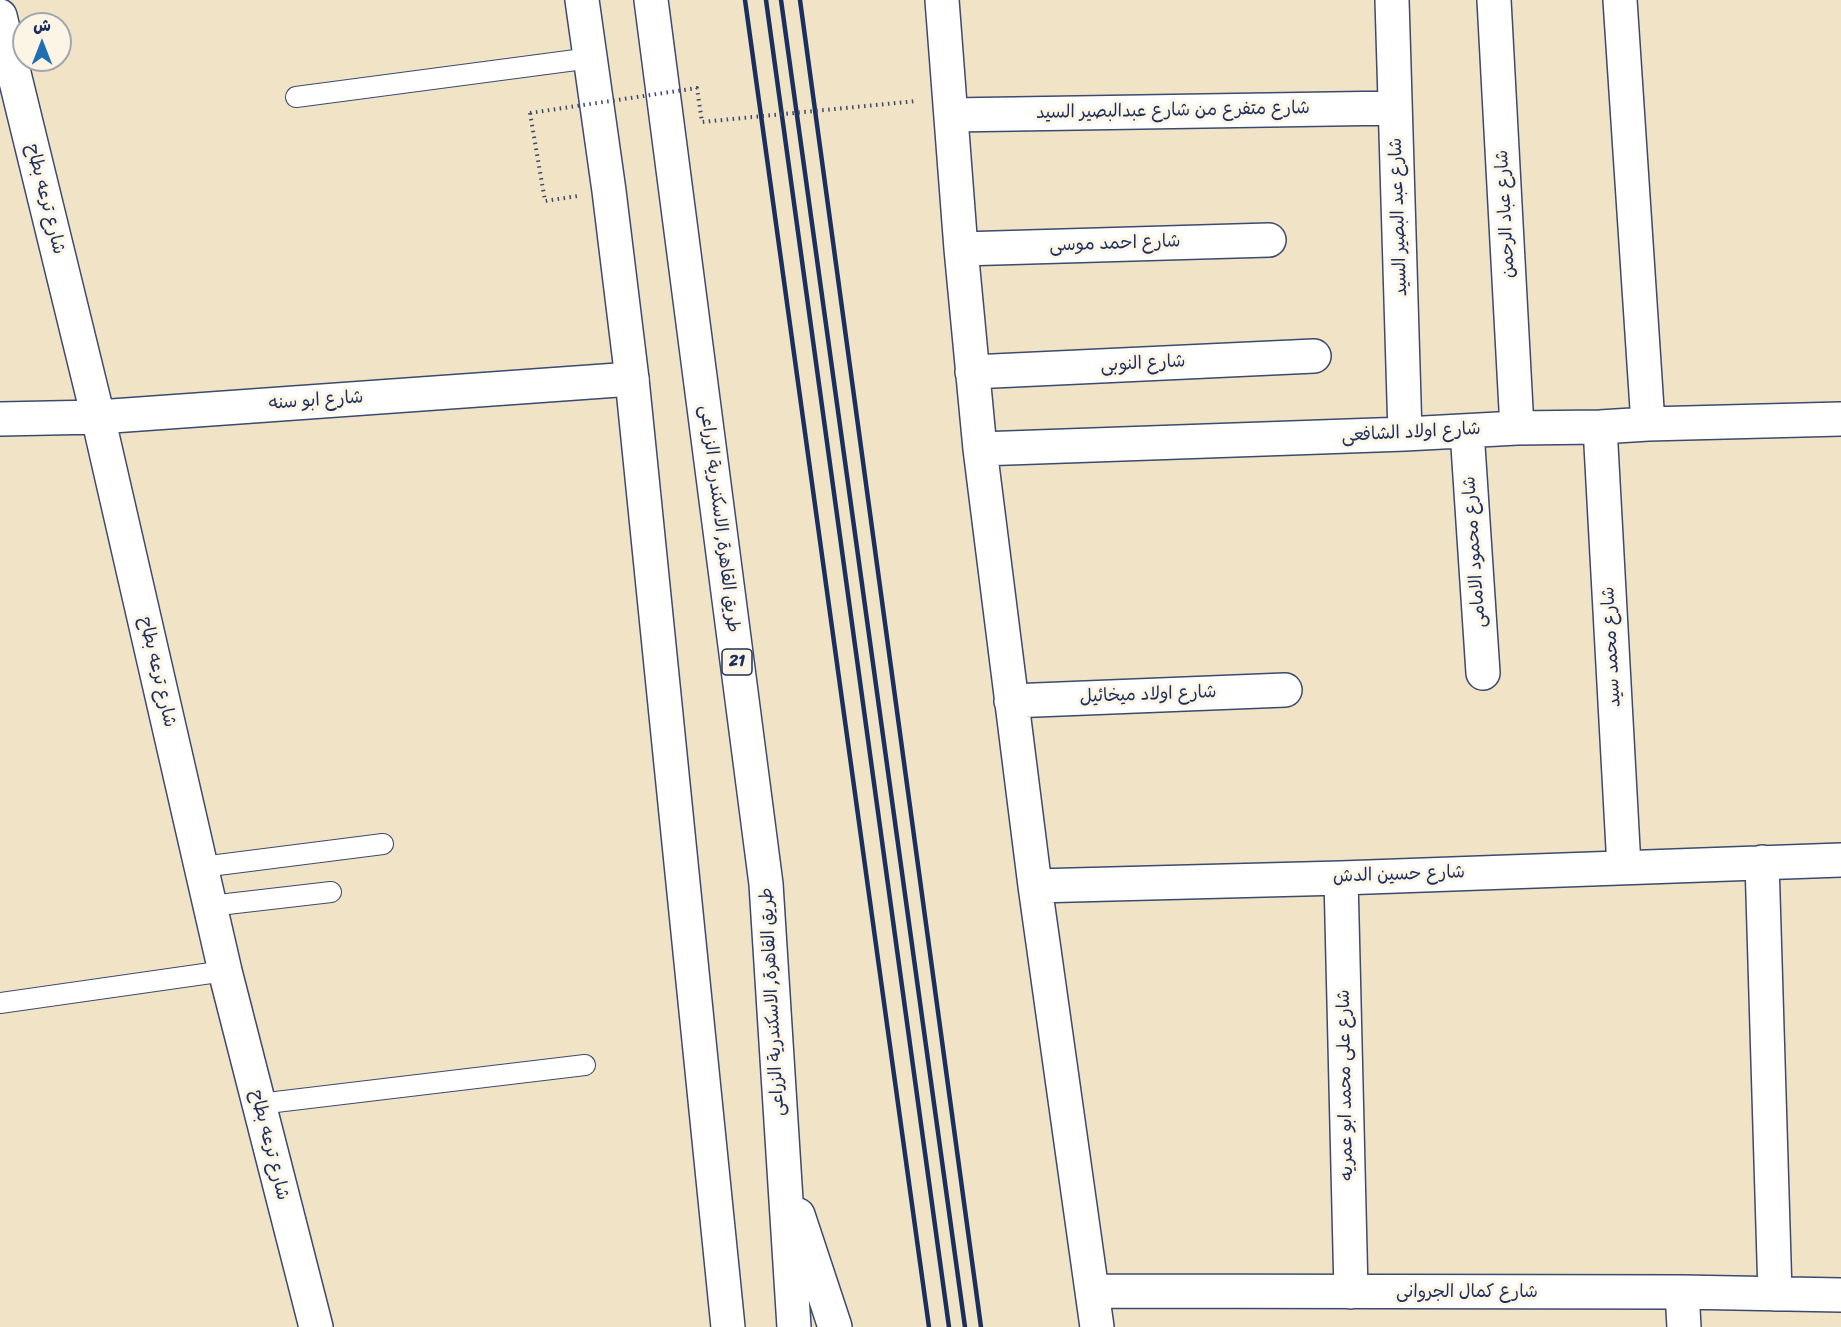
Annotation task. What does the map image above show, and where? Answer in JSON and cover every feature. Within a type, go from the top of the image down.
[{"type":"main road","points":[[582,0],[632,379],[728,1327]]},
{"type":"main road","name":"طريق القاهرة, الاسكندرية الزراعى","points":[[651,0],[766,884],[794,1327]]},
{"type":"main road","points":[[942,0],[961,249],[980,449],[1035,886],[1097,1327]]},
{"type":"main road","name":"شارع عبد البصير السيد","points":[[1392,0],[1406,434]]},
{"type":"main road","name":"شارع عباد الرحمن","points":[[1494,0],[1517,428]]},
{"type":"main road","points":[[1620,0],[1648,424]]},
{"type":"main road","name":"شارع ترعه بطاح","points":[[0,16],[98,417],[225,970],[316,1327]]},
{"type":"main road","name":"شارع متفرع من شارع عبدالبصير السيد","points":[[951,115],[1395,108]]},
{"type":"main road","name":"شارع احمد موسى","points":[[961,249],[1269,240]]},
{"type":"main road","name":"شارع النوبى","points":[[972,372],[1314,356]]},
{"type":"main road","name":"شارع ابو سنه","points":[[0,419],[98,417],[632,379]]},
{"type":"main road","name":"شارع اولاد الشافعى","points":[[980,449],[1517,428],[1841,419]]},
{"type":"main road","name":"شارع محمد سيد","points":[[1600,427],[1624,867]]},
{"type":"main road","name":"شارع محمود الامامى","points":[[1467,431],[1483,673]]},
{"type":"main road","name":"شارع اولاد ميخائيل","points":[[1011,700],[1285,690]]},
{"type":"main road","name":"شارع حسين الدش","points":[[1035,886],[1341,878],[1841,860]]},
{"type":"main road","points":[[1762,862],[1775,1294]]},
{"type":"main road","name":"شارع على محمد ابو عمريه","points":[[1341,878],[1351,1292]]},
{"type":"main road","points":[[782,1164],[835,1327]]},
{"type":"main road","name":"شارع كمال الجروانى","points":[[1092,1291],[1683,1292],[1841,1295]]},
{"type":"main road","points":[[1683,1292],[1684,1327]]},
{"type":"lane","points":[[296,97],[591,58]]},
{"type":"lane","points":[[201,867],[383,844]]},
{"type":"lane","points":[[210,906],[331,891]]},
{"type":"lane","points":[[0,1003],[225,970]]},
{"type":"lane","points":[[259,1104],[585,1065]]},
{"type":"path","points":[[545,201],[530,113],[697,88],[702,122],[917,101]]},
{"type":"railway","points":[[745,0],[929,1327]]},
{"type":"railway","points":[[766,0],[949,1327]]},
{"type":"railway","points":[[781,0],[965,1327]]},
{"type":"railway","points":[[800,0],[981,1327]]}]
